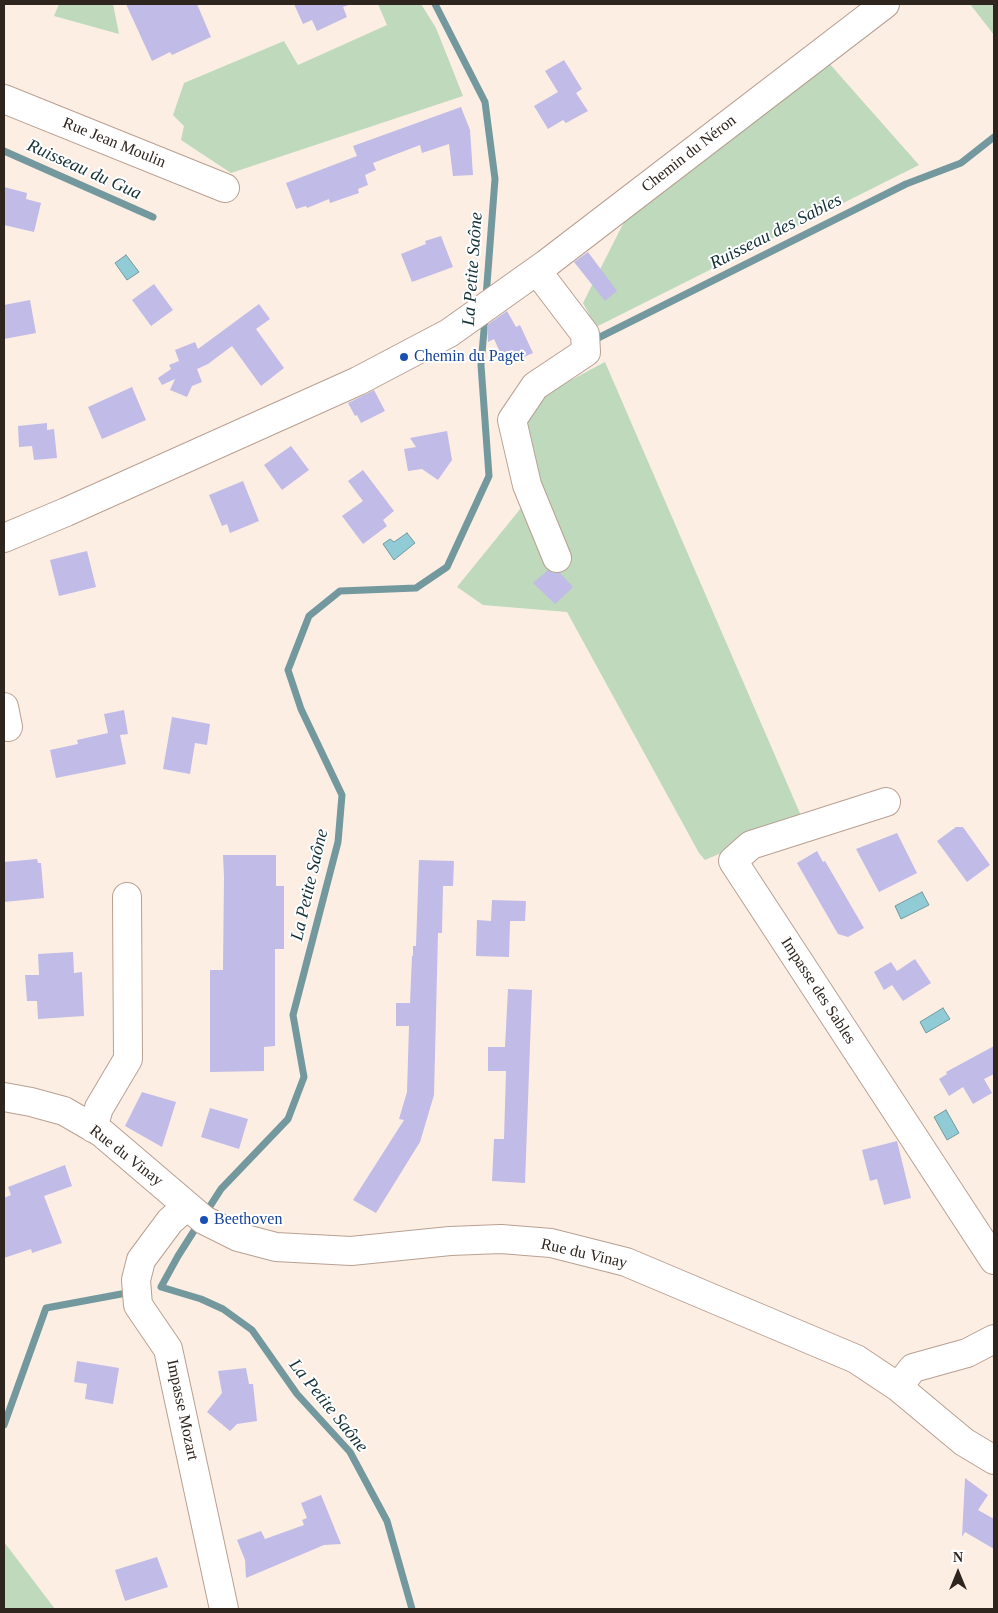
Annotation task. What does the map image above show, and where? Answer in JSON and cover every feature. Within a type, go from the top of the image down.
[{"type":"street","name":"Chemin du Néron","points":[[4,538],[358,381],[449,333],[537,271],[885,4]]},
{"type":"street","name":"Rue Jean Moulin","points":[[4,99],[225,188]]},
{"type":"street","points":[[537,271],[585,334],[586,343],[586,352],[535,386],[512,420],[527,485],[557,558]]},
{"type":"street","name":"Impasse des Sables","points":[[886,802],[750,845],[732,861],[994,1260]]},
{"type":"street","points":[[92,1128],[99,1108],[128,1059],[127,897]]},
{"type":"street","name":"Rue du Vinay","points":[[4,1097],[31,1102],[64,1112],[102,1133],[204,1220],[238,1237],[276,1247],[351,1251],[450,1241],[501,1240],[551,1243],[626,1262],[856,1359],[898,1387],[964,1442],[994,1460]]},
{"type":"street","name":"Impasse Mozart","points":[[187,1206],[170,1221],[141,1260],[136,1280],[138,1305],[168,1350],[224,1609]]},
{"type":"street","points":[[898,1387],[913,1368],[967,1353],[994,1339]]},
{"type":"green space","points":[[59,4],[113,4],[119,34],[54,16]]},
{"type":"green space","points":[[378,4],[421,4],[436,28],[463,96],[231,173],[181,140],[184,126],[173,115],[184,83],[284,41],[298,65],[387,25]]},
{"type":"green space","points":[[970,4],[994,4],[994,35]]},
{"type":"green space","points":[[828,62],[919,165],[596,327],[583,303],[625,220]]},
{"type":"green space","points":[[605,362],[802,818],[705,860],[699,853],[567,612],[483,605],[457,587],[521,508],[518,424],[543,395]]},
{"type":"green space","points":[[4,1542],[55,1609],[4,1609]]},
{"type":"water","points":[[126,255],[139,272],[127,280],[115,263]]},
{"type":"water","points":[[407,533],[415,543],[394,560],[383,544],[390,539],[394,542]]},
{"type":"water","points":[[922,892],[929,905],[901,919],[895,906]]},
{"type":"water","points":[[943,1008],[950,1019],[926,1033],[920,1022]]},
{"type":"water","points":[[946,1110],[959,1133],[947,1140],[934,1117]]},
{"type":"building","points":[[126,4],[197,4],[211,37],[172,55],[170,52],[152,61]]},
{"type":"building","points":[[294,4],[351,4],[343,7],[347,17],[317,31],[312,20],[303,24]]},
{"type":"building","points":[[564,60],[582,89],[576,93],[588,111],[566,123],[563,120],[548,129],[534,106],[558,92],[545,71]]},
{"type":"building","points":[[461,107],[470,130],[473,175],[453,176],[449,144],[422,153],[420,145],[373,163],[376,170],[365,175],[368,185],[358,189],[359,193],[330,203],[329,199],[307,208],[306,206],[296,209],[286,183],[357,156],[353,146]]},
{"type":"building","points":[[4,187],[27,193],[26,199],[41,203],[34,232],[4,225]]},
{"type":"building","points":[[441,236],[453,267],[412,282],[401,254],[426,244],[425,241]]},
{"type":"building","points":[[588,252],[617,291],[605,301],[574,262]]},
{"type":"building","points":[[154,284],[173,310],[151,326],[132,300]]},
{"type":"building","points":[[30,300],[36,333],[4,339],[4,305]]},
{"type":"building","points":[[259,304],[270,319],[256,329],[284,368],[261,386],[232,346],[208,364],[197,369],[202,382],[192,386],[187,397],[170,390],[175,379],[162,385],[158,378],[171,369],[169,365],[179,361],[175,350],[195,342],[198,349]]},
{"type":"building","points":[[507,311],[516,327],[520,325],[533,353],[506,365],[494,339],[488,342],[487,325]]},
{"type":"building","points":[[132,387],[146,420],[102,439],[88,407]]},
{"type":"building","points":[[374,390],[385,411],[361,423],[348,403]]},
{"type":"building","points":[[47,423],[47,430],[54,429],[57,458],[34,460],[32,446],[19,447],[18,426]]},
{"type":"building","points":[[447,431],[452,460],[438,480],[422,469],[408,471],[404,449],[416,447],[410,438]]},
{"type":"building","points":[[291,446],[309,470],[282,490],[264,465]]},
{"type":"building","points":[[363,470],[394,511],[383,520],[387,526],[363,544],[342,516],[363,501],[348,481]]},
{"type":"building","points":[[243,481],[259,521],[230,533],[227,524],[222,526],[209,495]]},
{"type":"building","points":[[87,551],[96,587],[59,596],[50,560]]},
{"type":"building","points":[[548,570],[560,573],[573,587],[555,604],[533,583]]},
{"type":"building","points":[[124,710],[128,734],[120,735],[126,764],[56,778],[50,750],[78,744],[77,740],[108,733],[104,714]]},
{"type":"building","points":[[172,717],[210,724],[207,745],[195,743],[190,774],[163,769]]},
{"type":"building","points":[[956,827],[963,827],[990,865],[967,882],[937,841]]},
{"type":"building","points":[[897,833],[917,873],[879,892],[856,849]]},
{"type":"building","points":[[817,851],[823,862],[825,861],[864,928],[848,937],[838,934],[797,863]]},
{"type":"building","points":[[223,855],[276,855],[276,886],[284,886],[284,949],[275,949],[275,1046],[264,1047],[264,1071],[210,1072],[210,970],[223,970]]},
{"type":"building","points":[[37,859],[38,863],[41,863],[44,898],[4,902],[4,862]]},
{"type":"building","points":[[419,860],[454,861],[453,886],[443,886],[442,933],[438,933],[434,1095],[420,1142],[376,1213],[353,1200],[404,1120],[399,1119],[407,1092],[409,1026],[396,1026],[396,1003],[410,1003],[413,946],[416,946]]},
{"type":"building","points":[[492,900],[526,901],[525,921],[510,921],[509,957],[476,956],[477,920],[491,921]]},
{"type":"building","points":[[73,952],[74,973],[82,972],[84,1016],[38,1019],[37,1001],[27,1001],[25,975],[39,975],[38,954]]},
{"type":"building","points":[[915,959],[931,983],[903,1001],[892,985],[884,990],[874,972],[891,962],[897,971]]},
{"type":"building","points":[[508,989],[532,990],[525,1183],[492,1181],[494,1139],[504,1139],[506,1071],[488,1071],[488,1047],[505,1047]]},
{"type":"building","points":[[994,1046],[994,1074],[984,1079],[992,1093],[973,1104],[963,1087],[949,1096],[939,1079],[947,1074],[946,1072]]},
{"type":"building","points":[[142,1092],[176,1102],[162,1147],[125,1126]]},
{"type":"building","points":[[210,1108],[248,1119],[239,1149],[201,1137]]},
{"type":"building","points":[[897,1141],[911,1198],[884,1205],[877,1179],[870,1181],[862,1150]]},
{"type":"building","points":[[65,1165],[72,1186],[44,1196],[62,1243],[32,1253],[31,1249],[4,1258],[4,1198],[11,1195],[8,1187]]},
{"type":"building","points":[[77,1361],[119,1368],[113,1404],[85,1399],[87,1384],[74,1382]]},
{"type":"building","points":[[246,1368],[249,1384],[253,1384],[257,1421],[237,1424],[230,1431],[207,1412],[222,1393],[218,1371]]},
{"type":"building","points":[[965,1478],[988,1495],[978,1510],[994,1519],[994,1549],[965,1532],[962,1537]]},
{"type":"building","points":[[321,1495],[341,1544],[324,1545],[246,1578],[245,1560],[237,1540],[261,1531],[265,1539],[304,1525],[302,1520],[307,1518],[301,1503]]},
{"type":"building","points":[[157,1557],[168,1587],[125,1601],[115,1570]]},
{"type":"waterway","name":"La Petite Saône","points":[[435,4],[485,102],[495,179],[486,297]]},
{"type":"waterway","name":"Ruisseau des Sables","points":[[592,341],[906,184],[961,163],[994,137]]},
{"type":"waterway","name":"Ruisseau du Gua","points":[[4,151],[153,217]]},
{"type":"waterway","name":"La Petite Saône","points":[[205,1214],[221,1189],[288,1119],[304,1077],[293,1015],[338,842],[342,795],[301,709],[288,670],[309,616],[340,591],[416,588],[447,567],[489,476],[481,365],[485,318]]},
{"type":"waterway","name":"La Petite Saône","points":[[199,1223],[161,1287],[201,1299],[223,1309],[252,1330],[297,1394],[350,1452],[387,1521],[412,1609]]},
{"type":"waterway","points":[[4,1425],[46,1308],[132,1292]]},
{"type":"place","name":"Chemin du Paget","points":[[404,357]]},
{"type":"place","name":"Beethoven","points":[[204,1220]]}]
